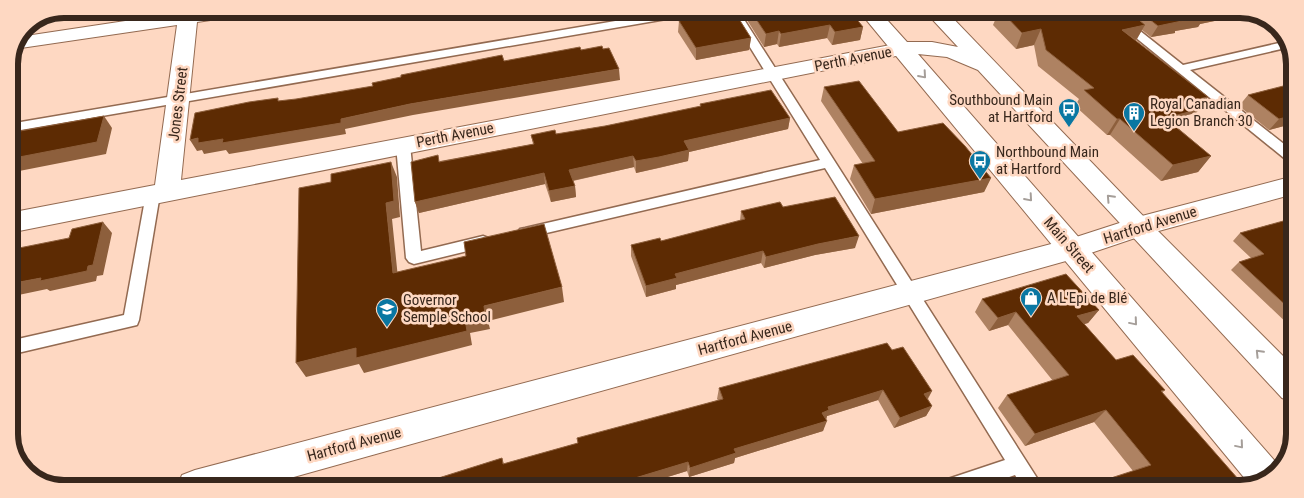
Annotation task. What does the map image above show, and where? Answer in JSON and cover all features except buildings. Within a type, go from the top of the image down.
[{"type":"street","points":[[23,42],[132,18],[188,18]]},
{"type":"street","name":"Jones Street","points":[[160,192],[178,98],[188,18]]},
{"type":"street","name":"Main Street","points":[[875,18],[1264,474]]},
{"type":"street","points":[[942,18],[1138,227],[1286,381]]},
{"type":"street","name":"Perth Avenue","points":[[18,220],[901,49],[930,48],[953,52],[972,58],[988,68]]},
{"type":"street","name":"Hartford Avenue","points":[[221,480],[1073,249],[1138,227],[1286,187]]},
{"type":"lane","points":[[18,126],[653,18]]},
{"type":"lane","points":[[737,18],[1028,480]]},
{"type":"lane","points":[[1117,18],[1286,153]]},
{"type":"lane","points":[[1179,68],[1283,45]]},
{"type":"lane","points":[[403,145],[414,258],[828,163]]},
{"type":"lane","points":[[18,346],[131,320],[160,192]]},
{"type":"lane","points":[[971,480],[1019,465]]},
{"type":"place","name":"Southbound Main at Hartford","points":[[1069,128]]},
{"type":"place","name":"Royal Canadian Legion Branch 30","points":[[1134,132]]},
{"type":"place","name":"Northbound Main at Hartford","points":[[980,180]]},
{"type":"place","name":"A L'Epi de Blé","points":[[1031,317]]},
{"type":"place","name":"Governor Semple School","points":[[387,328]]}]
